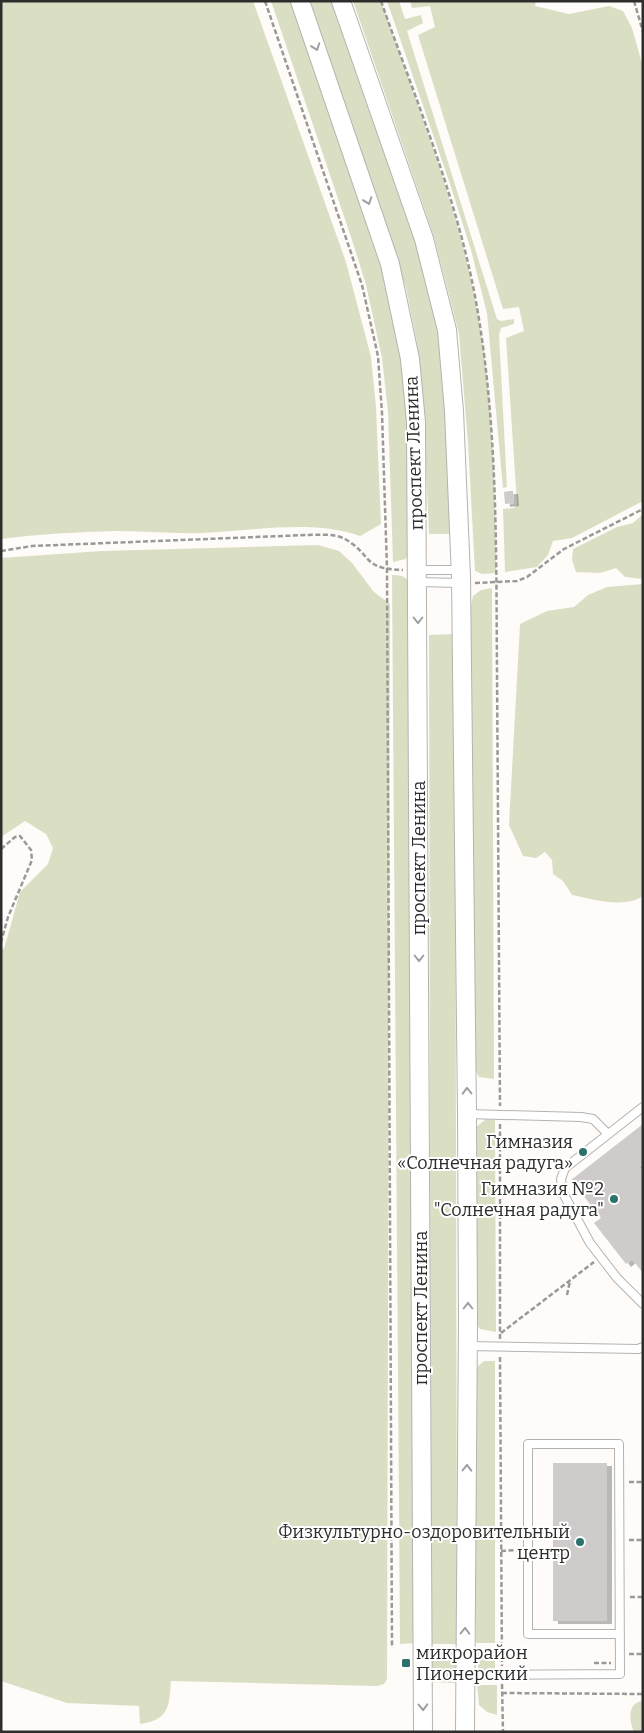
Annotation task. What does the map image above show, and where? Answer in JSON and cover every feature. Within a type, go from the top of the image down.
[{"type":"street","name":"проспект Ленина","points":[[300,1],[390,264],[410,359],[416,422],[423,1732]]},
{"type":"street","points":[[341,1],[424,239],[447,330],[454,411],[461,577],[467,1114],[468,1346],[465,1732]]},
{"type":"lane","points":[[418,576],[461,577]]},
{"type":"lane","points":[[418,576],[461,577]]},
{"type":"lane","points":[[643,1107],[565,1168],[561,1179],[563,1193],[590,1243],[618,1278],[643,1304]]},
{"type":"lane","points":[[467,1114],[581,1117],[593,1119],[608,1134]]},
{"type":"lane","points":[[468,1346],[638,1349],[643,1347]]},
{"type":"lane","points":[[465,1675],[620,1674],[620,1634],[619,1444],[528,1444],[528,1634],[620,1634]]},
{"type":"path","points":[[266,1],[362,285],[378,356],[382,413],[387,569],[392,1648]]},
{"type":"path","points":[[381,1],[450,201],[474,293],[491,412],[495,478],[496,584],[503,1732]]},
{"type":"path","points":[[634,1],[643,32]]},
{"type":"path","points":[[461,577],[496,584],[527,578],[564,549],[643,509]]},
{"type":"path","points":[[1,551],[32,546],[306,534],[343,538],[369,562],[387,569],[418,576]]},
{"type":"path","points":[[1,849],[14,837],[20,836],[31,850],[32,860],[8,917],[1,942]]},
{"type":"path","points":[[500,1333],[601,1257]]},
{"type":"path","points":[[567,1295],[570,1280]]},
{"type":"path","points":[[587,1663],[615,1662]]},
{"type":"path","points":[[502,1665],[511,1665]]},
{"type":"path","points":[[502,1693],[643,1694]]},
{"type":"green space","points":[[1,1],[253,1],[346,262],[371,357],[376,407],[381,524],[360,536],[323,528],[282,527],[202,533],[86,532],[1,539]]},
{"type":"green space","points":[[271,1],[292,1],[373,239],[385,280],[402,355],[407,412],[409,552],[406,559],[393,562],[388,412],[382,358],[366,285],[353,243]]},
{"type":"green space","points":[[310,1],[334,1],[401,194],[428,282],[439,338],[446,397],[453,534],[429,534],[423,399],[417,343],[406,288]]},
{"type":"green space","points":[[353,1],[381,1],[432,146],[466,257],[480,329],[489,398],[494,468],[496,573],[482,574],[475,571],[468,443],[459,334],[434,237]]},
{"type":"green space","points":[[387,1],[399,1],[405,19],[421,15],[423,23],[407,31],[497,319],[501,321],[514,319],[514,324],[501,328],[499,334],[507,487],[503,488],[487,313],[471,250],[449,181]]},
{"type":"green space","points":[[410,1],[536,1],[535,6],[569,14],[609,6],[623,11],[632,28],[643,67],[643,501],[572,538],[553,541],[548,555],[537,567],[505,572],[503,509],[514,508],[517,504],[506,338],[524,331],[519,307],[503,309],[418,35],[435,27],[430,6],[412,8]]},
{"type":"green space","points":[[643,514],[643,579],[625,577],[616,568],[600,573],[576,572],[572,560],[573,549],[617,527],[633,523]]},
{"type":"green space","points":[[318,545],[339,551],[352,563],[374,592],[390,604],[387,1679],[384,1684],[377,1686],[171,1681],[170,1697],[166,1710],[157,1719],[140,1724],[139,1706],[67,1703],[1,1681],[1,948],[4,949],[20,892],[48,864],[53,848],[46,834],[25,821],[1,837],[1,558],[102,551]]},
{"type":"green space","points":[[392,575],[405,578],[412,590],[414,1643],[400,1644]]},
{"type":"green space","points":[[643,584],[643,896],[627,902],[598,901],[572,895],[563,881],[553,874],[552,860],[545,852],[536,858],[523,856],[509,825],[520,624],[547,611],[574,607],[588,595],[607,587]]},
{"type":"green space","points":[[492,588],[494,1079],[479,1077],[475,1069],[470,611],[473,596],[481,590]]},
{"type":"green space","points":[[455,634],[457,1644],[431,1644],[429,635]]},
{"type":"green space","points":[[486,1119],[495,1120],[496,1332],[480,1329],[476,1324],[475,1128]]},
{"type":"green space","points":[[484,1361],[495,1361],[495,1643],[476,1643],[476,1373],[478,1366]]},
{"type":"green space","points":[[431,1652],[457,1652],[456,1683],[431,1682]]},
{"type":"green space","points":[[476,1652],[495,1652],[495,1671],[481,1671],[478,1667]]},
{"type":"green space","points":[[477,1685],[497,1685],[497,1715],[487,1712],[479,1705]]},
{"type":"green space","points":[[643,1701],[643,1732],[634,1732],[630,1718],[632,1708],[638,1702]]},
{"type":"building","points":[[513,491],[514,503],[505,504],[504,492]]},
{"type":"building","name":"Гимназия №2 \"Солнечная радуга\"","points":[[643,1124],[643,1164],[639,1167],[643,1172],[643,1273],[632,1259],[626,1264],[594,1223],[601,1218],[571,1180]]},
{"type":"building","name":"Физкультурно-оздоровительный центр","points":[[553,1463],[607,1463],[607,1621],[553,1621]]},
{"type":"place","name":"Гимназия «Солнечная радуга»","points":[[583,1152]]},
{"type":"place","name":"Гимназия №2 \"Солнечная радуга\"","points":[[614,1199]]},
{"type":"place","name":"Физкультурно-оздоровительный центр","points":[[580,1542]]},
{"type":"place","name":"микрорайон Пионерский","points":[[406,1663]]}]
